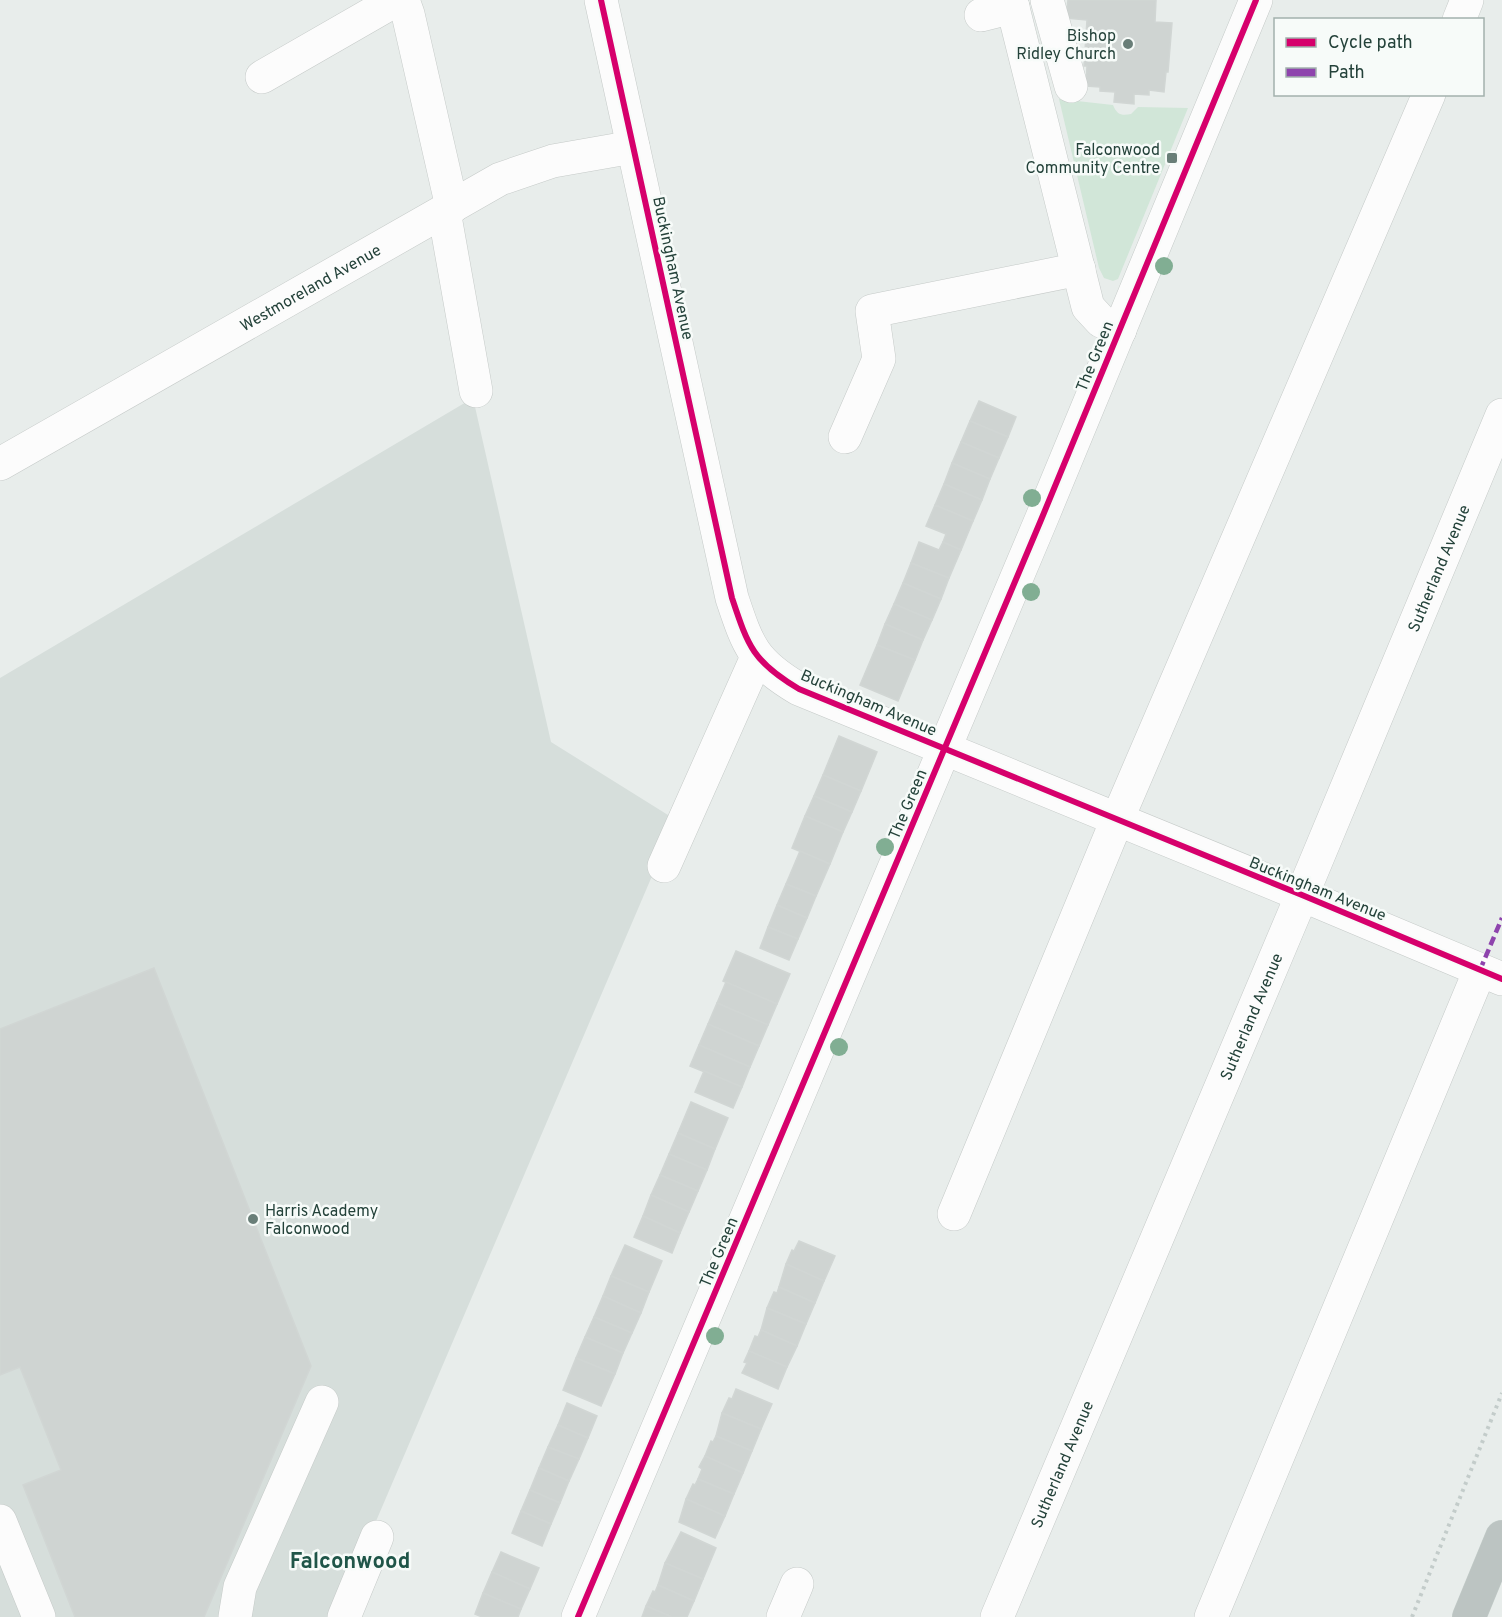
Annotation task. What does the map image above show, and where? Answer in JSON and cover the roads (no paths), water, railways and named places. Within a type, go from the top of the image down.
[{"type":"highway","points":[[1469,1617],[1502,1537]]},
{"type":"street","points":[[262,77],[396,0]]},
{"type":"street","points":[[404,0],[448,209],[476,391]]},
{"type":"street","name":"Buckingham Avenue","points":[[601,0],[732,598],[742,628],[757,657],[775,675],[799,689],[1491,975]]},
{"type":"street","points":[[1047,0],[1071,86]]},
{"type":"street","name":"The Green","points":[[578,1617],[945,749],[1256,0]]},
{"type":"street","points":[[1460,18],[1467,0]]},
{"type":"street","points":[[981,15],[1012,4],[1088,307],[1101,321],[1120,330]]},
{"type":"street","points":[[954,1215],[1117,820],[1428,96]]},
{"type":"street","name":"Westmoreland Avenue","points":[[0,464],[500,179],[553,161],[633,147]]},
{"type":"street","points":[[845,437],[879,359],[872,311],[1079,269]]},
{"type":"street","name":"Sutherland Avenue","points":[[997,1617],[1502,415]]},
{"type":"street","points":[[664,866],[757,657]]},
{"type":"street","points":[[1211,1617],[1491,975]]},
{"type":"street","points":[[236,1617],[240,1587],[322,1402]]},
{"type":"street","points":[[0,1521],[39,1617]]},
{"type":"street","points":[[344,1617],[377,1537]]},
{"type":"street","points":[[783,1617],[797,1584]]},
{"type":"place","name":"Bishop Ridley Church","points":[[1128,44]]},
{"type":"place","name":"Falconwood Community Centre","points":[[1172,158]]},
{"type":"place","name":"Harris Academy Falconwood","points":[[253,1219]]},
{"type":"district","name":"Falconwood","points":[[350,1560]]}]
